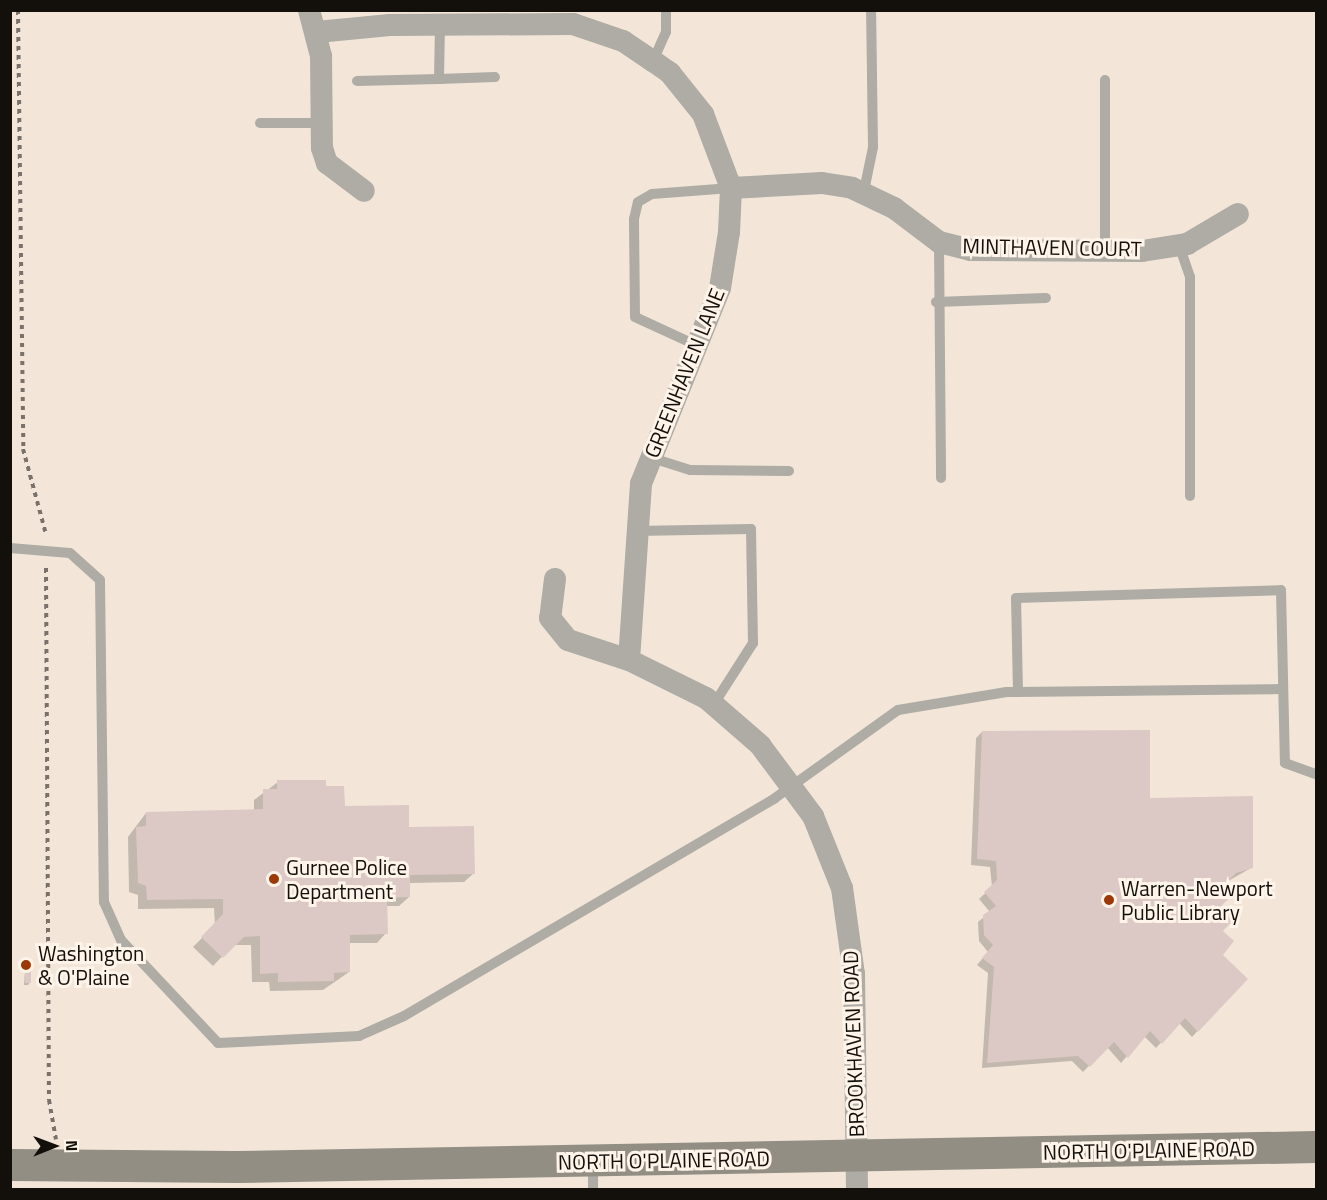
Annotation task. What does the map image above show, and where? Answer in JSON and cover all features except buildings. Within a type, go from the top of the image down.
[{"type":"street","name":"GREENHAVEN LANE","points":[[313,21],[454,19],[573,24],[623,41],[653,61],[670,73],[703,114],[731,188],[720,288],[698,346],[649,457],[634,531],[629,660]]},
{"type":"street","points":[[313,21],[327,164],[364,191]]},
{"type":"street","name":"MINTHAVEN COURT","points":[[731,188],[822,183],[864,191],[939,242],[971,250],[1105,250],[1179,245],[1203,238],[1238,214]]},
{"type":"street","name":"BROOKHAVEN ROAD","points":[[555,579],[550,618],[568,640],[629,660],[714,704],[760,745],[794,786],[830,850],[842,888],[854,974],[857,1190]]},
{"type":"street","name":"NORTH O'PLAINE ROAD","points":[[10,1165],[593,1175],[856,1157],[1317,1147]]},
{"type":"lane","points":[[653,61],[666,32],[666,10]]},
{"type":"lane","points":[[864,191],[873,147],[871,10]]},
{"type":"lane","points":[[438,79],[454,19]]},
{"type":"lane","points":[[357,81],[495,77]]},
{"type":"lane","points":[[1105,80],[1105,250]]},
{"type":"lane","points":[[260,123],[322,123]]},
{"type":"lane","points":[[698,346],[635,317],[634,219],[638,202],[652,194],[731,188]]},
{"type":"lane","points":[[939,242],[936,302],[941,478]]},
{"type":"lane","points":[[1179,245],[1190,277],[1190,496]]},
{"type":"lane","points":[[936,302],[1046,298]]},
{"type":"lane","points":[[649,457],[690,470],[789,471]]},
{"type":"lane","points":[[634,531],[751,528],[753,643],[714,704]]},
{"type":"lane","points":[[10,548],[70,553],[100,580],[104,902],[120,940],[218,1043],[359,1036],[404,1016],[794,786],[898,710],[1018,692],[1283,689]]},
{"type":"lane","points":[[1018,692],[1016,598],[1281,590],[1285,764],[1317,774]]},
{"type":"place","name":"Gurnee Police Department","points":[[274,879]]},
{"type":"place","name":"Warren-Newport Public Library","points":[[1109,900]]},
{"type":"place","name":"Washington & O'Plaine","points":[[26,965]]}]
